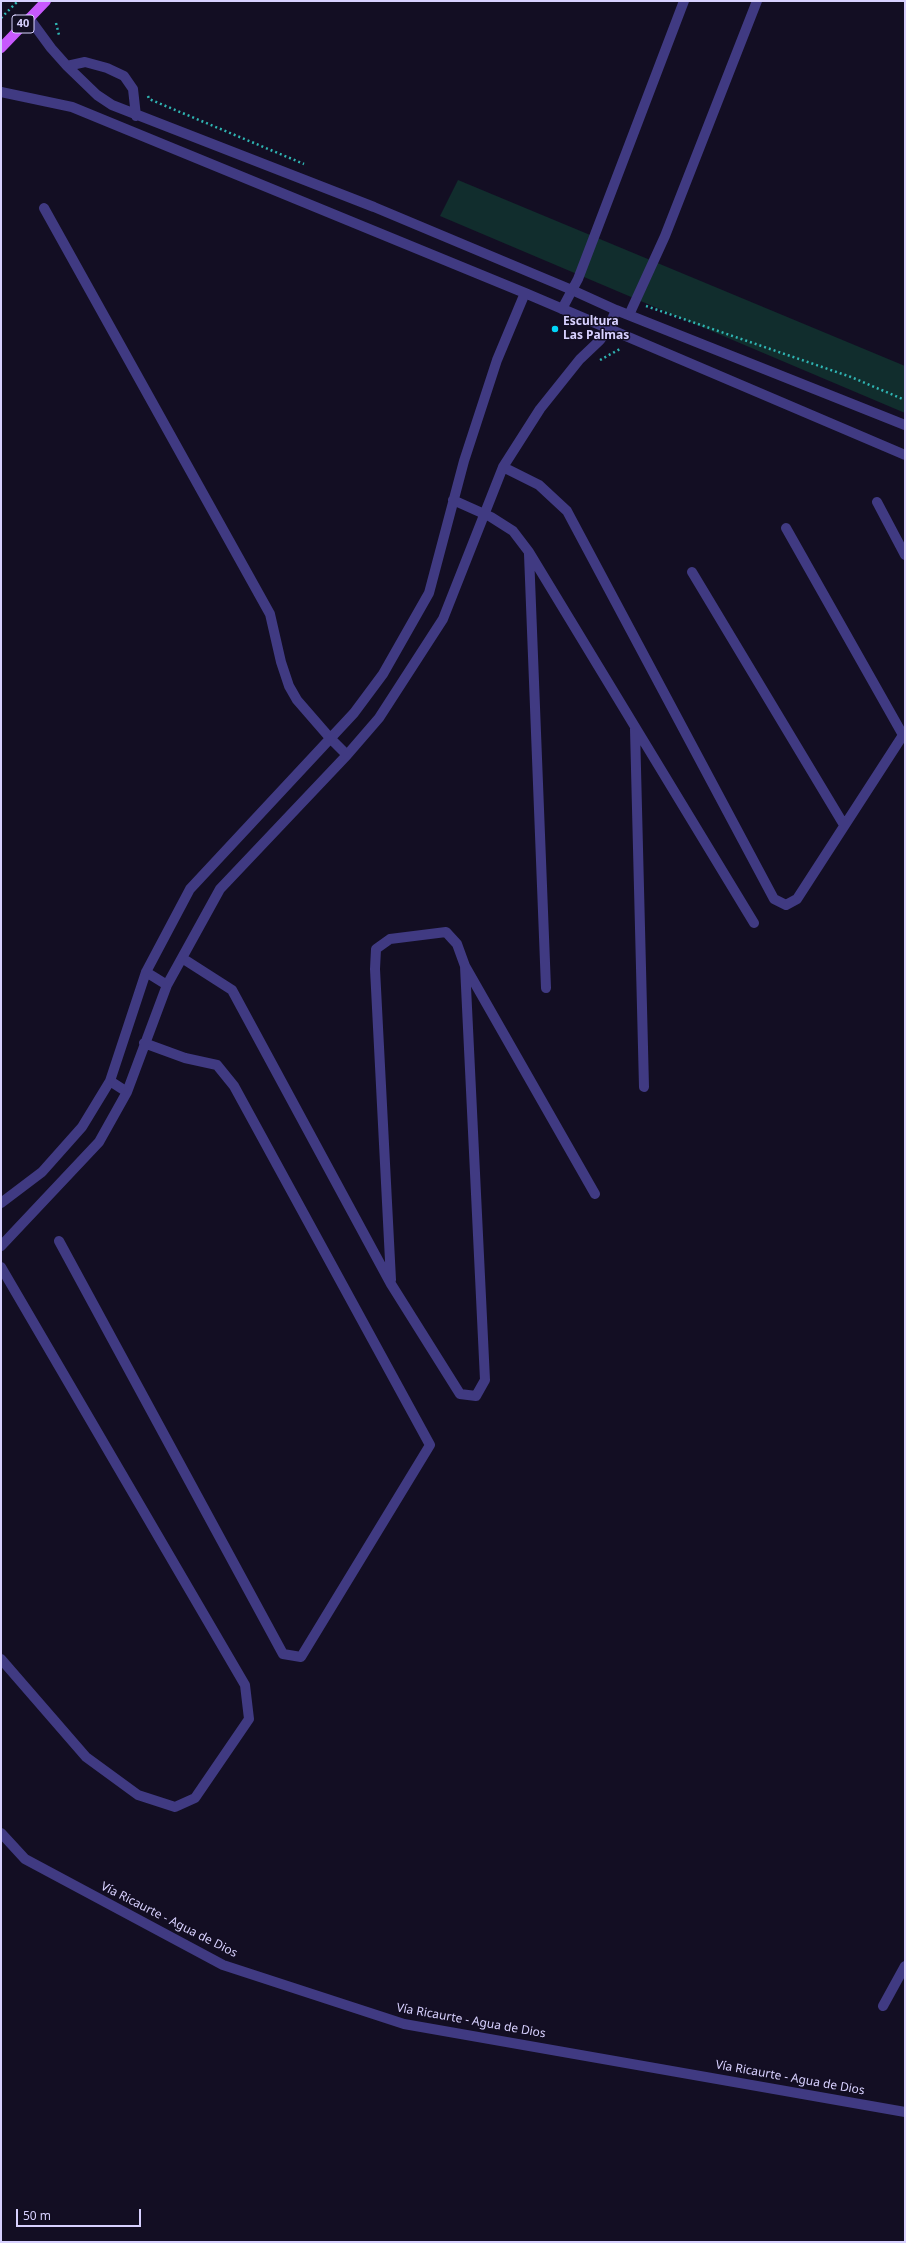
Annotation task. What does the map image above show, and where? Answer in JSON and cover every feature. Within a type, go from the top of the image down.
[{"type":"main road","name":"40","points":[[1,48],[46,1]]},
{"type":"street","points":[[562,309],[572,290],[684,1]]},
{"type":"street","points":[[629,315],[665,236],[758,1]]},
{"type":"street","points":[[30,18],[51,48],[97,96],[136,116],[374,207],[616,310],[905,425]]},
{"type":"street","points":[[67,66],[85,62],[107,68],[124,76],[133,89],[136,116]]},
{"type":"street","points":[[1,92],[72,107],[525,293],[905,455]]},
{"type":"street","points":[[44,208],[270,614],[281,662],[289,686],[297,700],[347,755]]},
{"type":"street","points":[[1,1202],[42,1172],[82,1127],[110,1081],[146,972],[190,889],[354,713],[383,674],[429,594],[464,461],[497,360],[525,293]]},
{"type":"street","points":[[1,1246],[99,1142],[127,1092],[144,1043],[167,985],[220,889],[347,755],[379,718],[443,619],[503,467],[540,409],[608,329],[616,310]]},
{"type":"street","points":[[503,467],[539,484],[567,511],[774,899],[786,905],[797,899],[904,733],[786,528]]},
{"type":"street","points":[[453,500],[484,514],[513,531],[529,552],[754,923]]},
{"type":"street","points":[[877,502],[905,555]]},
{"type":"street","points":[[529,552],[546,988]]},
{"type":"street","points":[[692,572],[844,825]]},
{"type":"street","points":[[634,727],[644,1087]]},
{"type":"street","points":[[391,1284],[375,969],[376,949],[390,939],[446,932],[457,944],[465,966],[595,1194]]},
{"type":"street","points":[[182,958],[232,990],[391,1284],[460,1394],[476,1396],[485,1380],[465,966]]},
{"type":"street","points":[[146,972],[167,985]]},
{"type":"street","points":[[59,1241],[283,1654],[301,1657],[430,1445],[234,1086],[217,1065],[185,1058],[144,1043]]},
{"type":"street","points":[[110,1081],[127,1092]]},
{"type":"street","points":[[1,1267],[245,1685],[249,1719],[195,1798],[175,1807],[138,1795],[86,1757],[1,1658]]},
{"type":"street","name":"Vía Ricaurte - Agua de Dios","points":[[1,1832],[25,1859],[223,1965],[404,2024],[905,2112]]},
{"type":"street","points":[[883,2006],[905,1966]]},
{"type":"path","points":[[1,18],[18,1]]},
{"type":"path","points":[[149,99],[309,166]]},
{"type":"path","points":[[635,302],[851,377],[905,400]]},
{"type":"green space","points":[[458,180],[905,366],[905,413],[440,216]]},
{"type":"place","name":"Escultura Las Palmas","points":[[555,329]]}]
